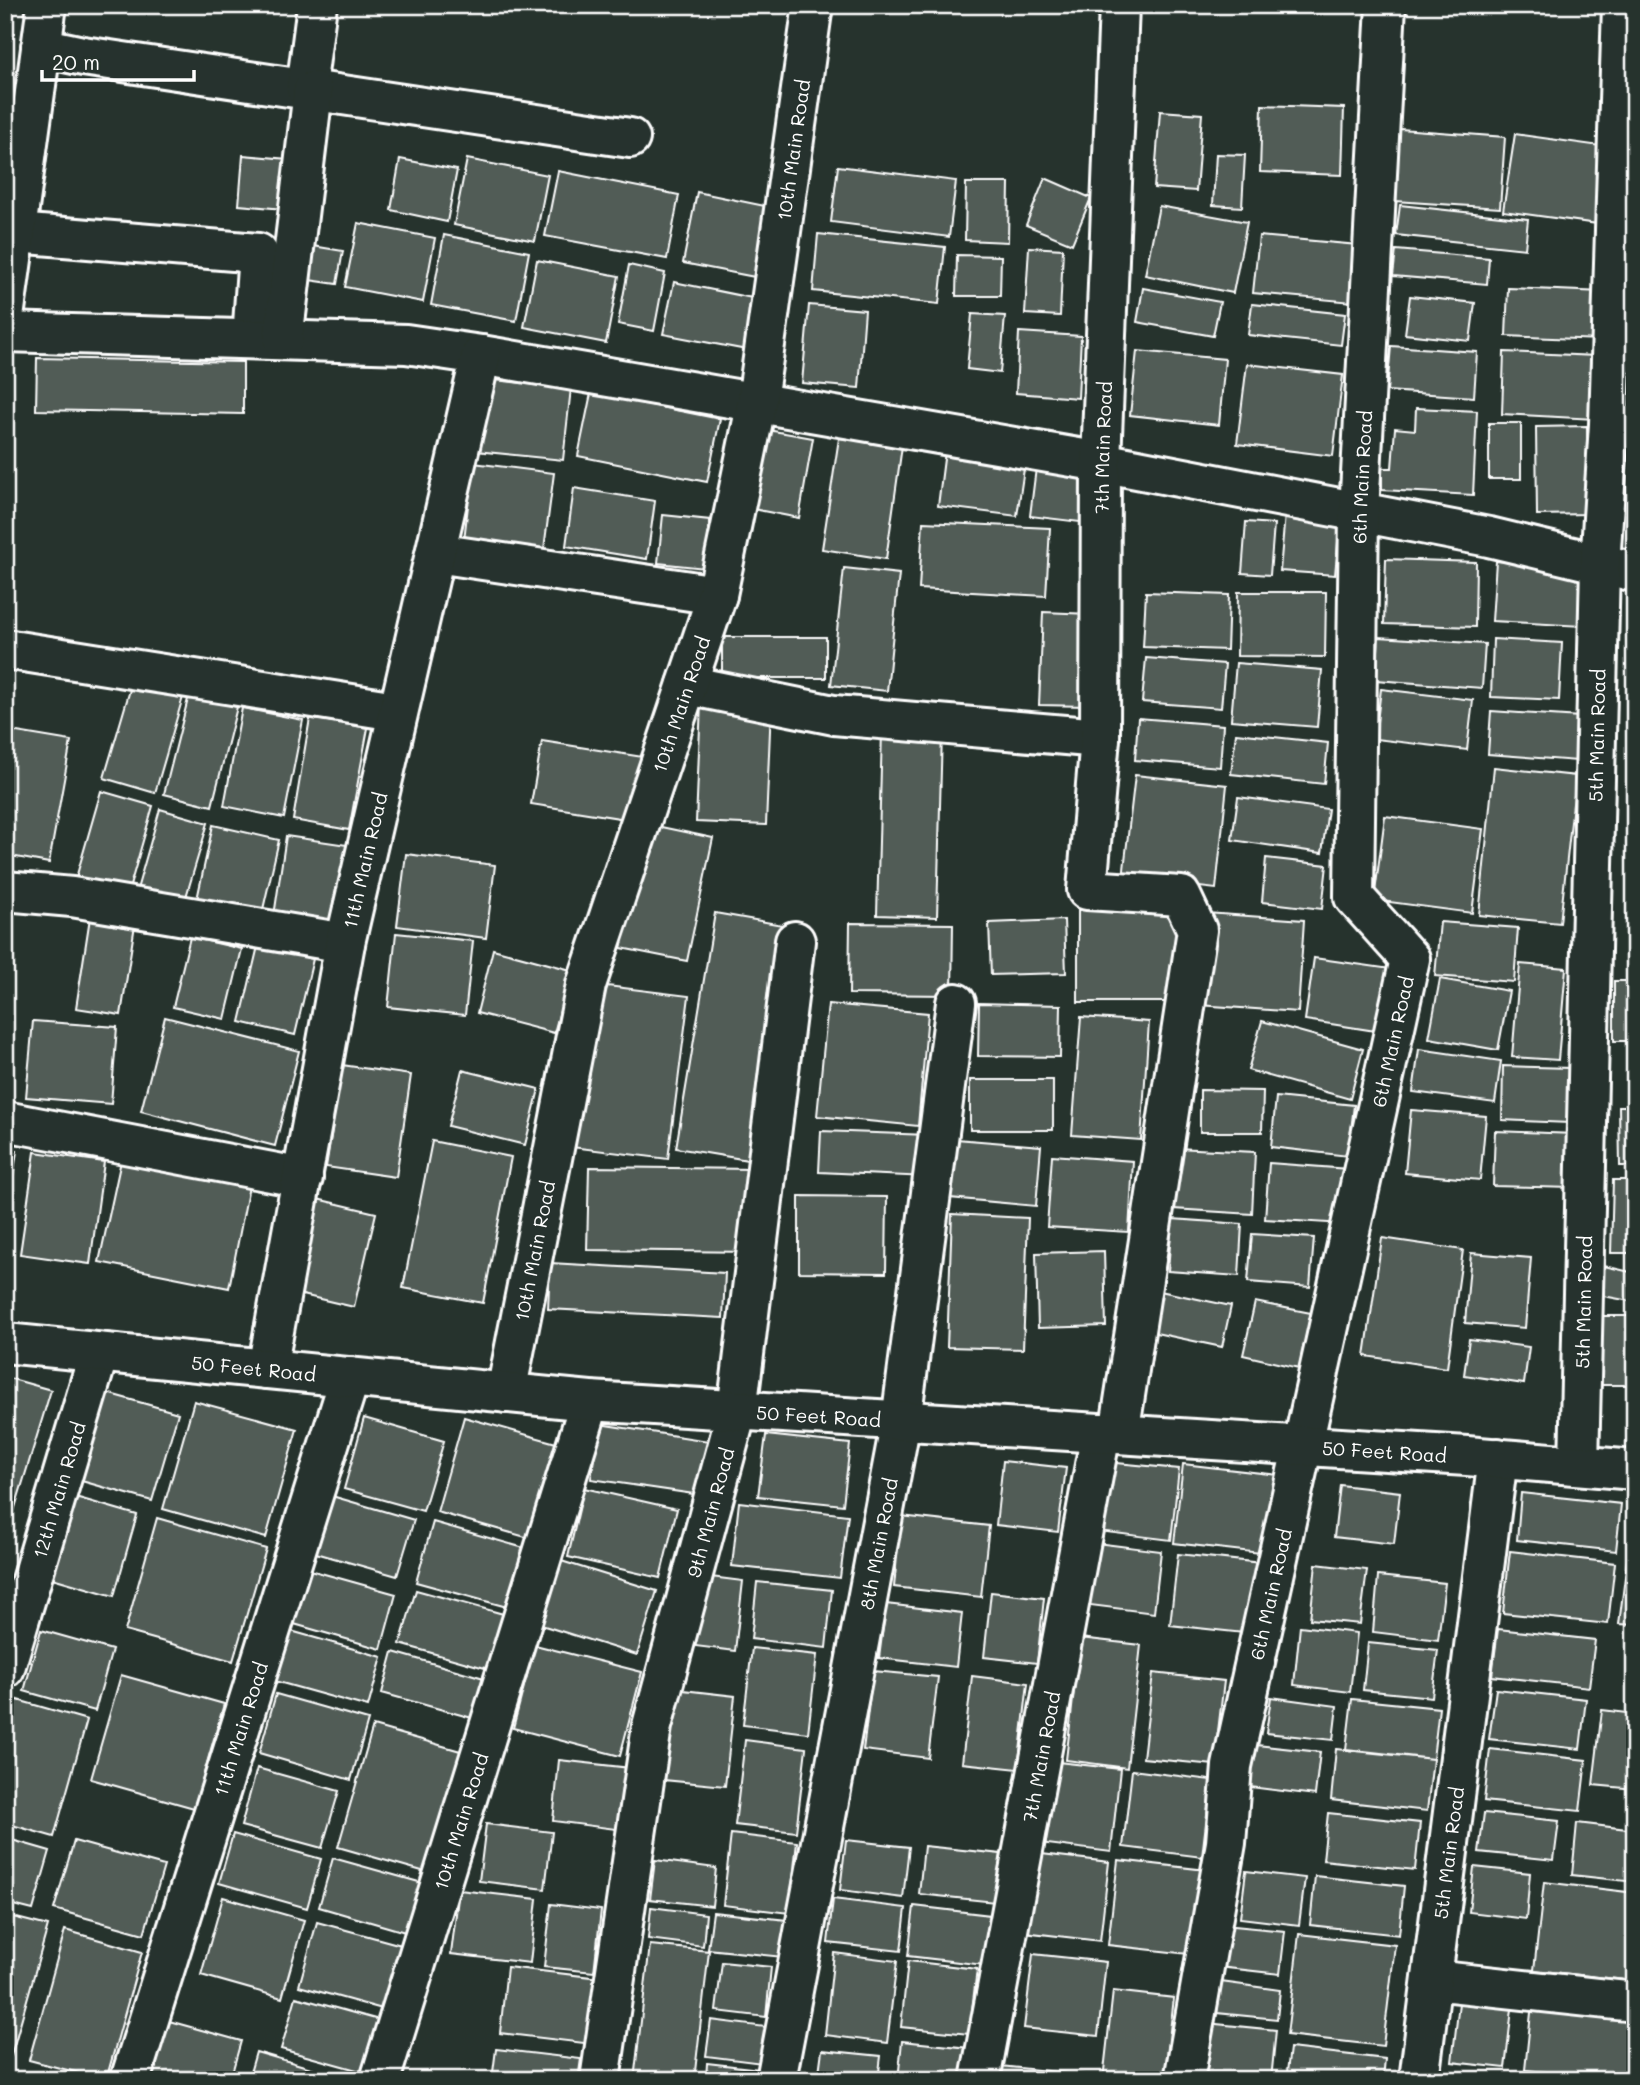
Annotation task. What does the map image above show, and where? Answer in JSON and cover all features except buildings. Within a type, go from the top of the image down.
[{"type":"street","points":[[5,310],[47,5]]},
{"type":"street","points":[[268,339],[310,90],[317,5]]},
{"type":"street","name":"10th Main Road","points":[[506,1393],[586,985],[717,595],[757,401],[813,5]]},
{"type":"street","name":"7th Main Road","points":[[979,2080],[1110,1434],[1197,930],[1181,896],[1087,890],[1100,738],[1101,462],[1119,5]]},
{"type":"street","name":"6th Main Road","points":[[1184,2080],[1226,1843],[1232,1766],[1410,960],[1354,897],[1359,512],[1386,5]]},
{"type":"street","name":"5th Main Road","points":[[1579,1465],[1617,569],[1609,424],[1622,5]]},
{"type":"street","points":[[41,47],[83,56],[630,138]]},
{"type":"street","points":[[16,233],[258,253],[268,339]]},
{"type":"street","points":[[5,331],[406,344],[481,355],[1101,462],[1489,537],[1617,569]]},
{"type":"street","name":"11th Main Road","points":[[267,1369],[345,943],[396,711],[436,553],[481,355]]},
{"type":"street","points":[[436,553],[717,595]]},
{"type":"street","points":[[5,649],[396,711]]},
{"type":"street","points":[[688,685],[834,715],[1100,738]]},
{"type":"street","points":[[5,891],[72,897],[345,943]]},
{"type":"street","name":"9th Main Road","points":[[600,2080],[652,1726],[737,1411],[795,941]]},
{"type":"street","name":"8th Main Road","points":[[776,2080],[901,1421],[956,1003]]},
{"type":"street","points":[[5,1121],[303,1178]]},
{"type":"street","name":"50 Feet Road","points":[[5,1343],[590,1401],[1498,1458],[1635,1470]]},
{"type":"street","name":"12th Main Road","points":[[5,1668],[99,1353]]},
{"type":"street","name":"11th Main Road","points":[[130,2080],[350,1377]]},
{"type":"street","name":"10th Main Road","points":[[380,2080],[590,1401]]},
{"type":"street","name":"5th Main Road","points":[[1419,2080],[1498,1458]]},
{"type":"street","points":[[1432,1980],[1635,2002]]}]
